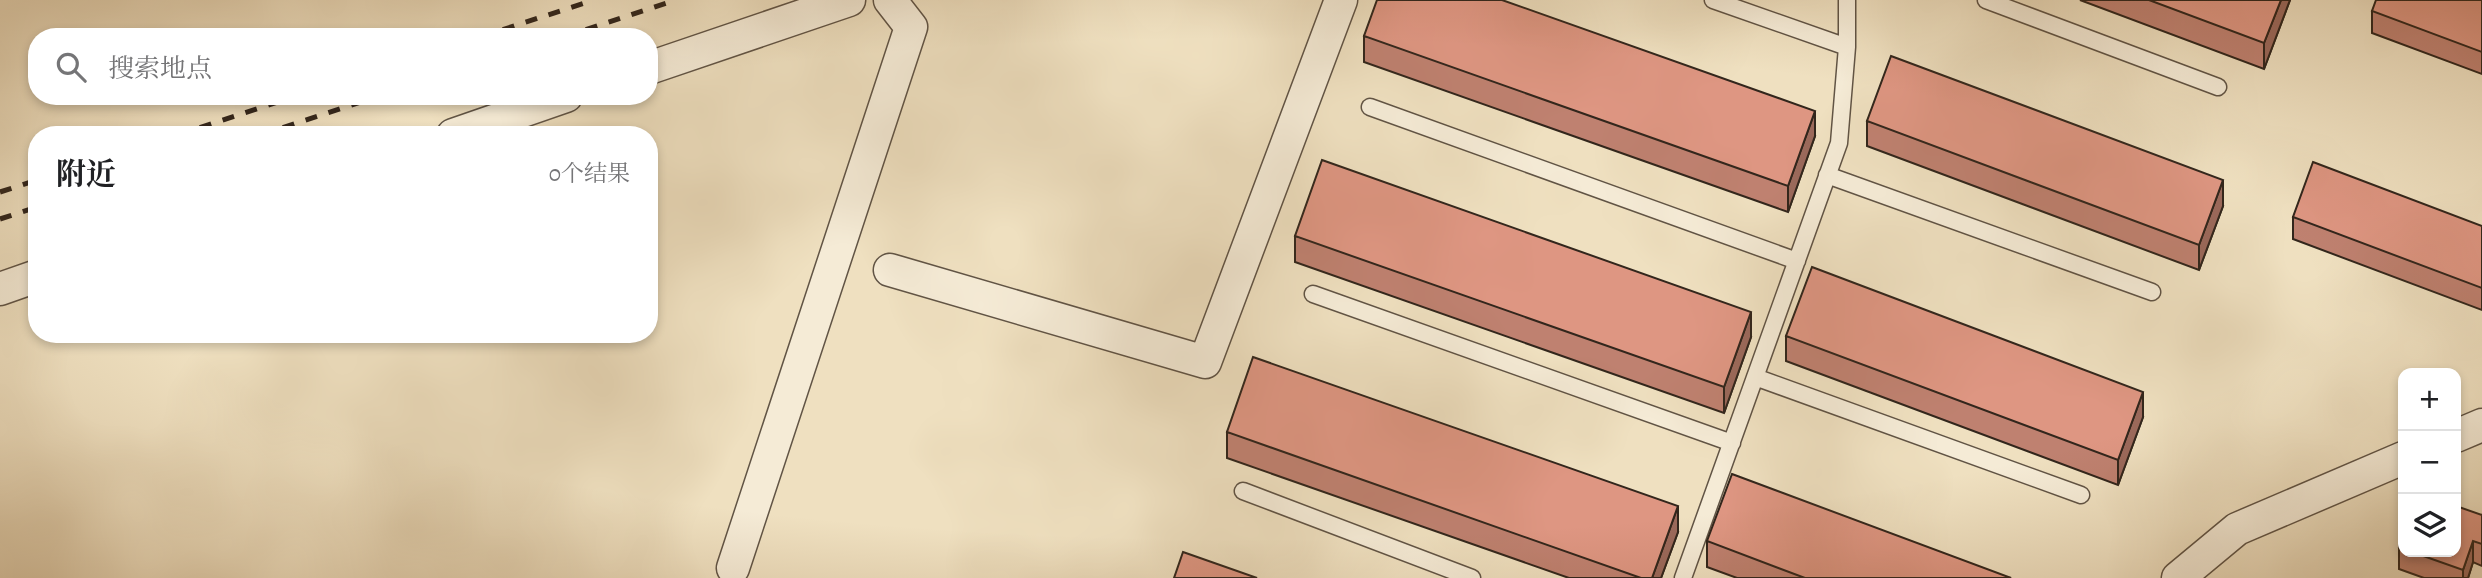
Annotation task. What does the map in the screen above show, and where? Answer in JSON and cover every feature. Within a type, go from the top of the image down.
[{"type":"street","points":[[658,65],[849,0]]},
{"type":"street","points":[[733,568],[911,27],[890,0]]},
{"type":"street","points":[[890,270],[1205,362],[1341,0]]},
{"type":"street","points":[[479,126],[540,105]]},
{"type":"street","points":[[0,289],[28,279]]},
{"type":"street","points":[[2461,434],[2482,425]]},
{"type":"street","points":[[2178,578],[2238,529],[2398,460]]},
{"type":"lane","points":[[1713,0],[1847,47]]},
{"type":"lane","points":[[1683,578],[1839,143],[1847,47],[1847,0]]},
{"type":"lane","points":[[1986,0],[2218,87]]},
{"type":"lane","points":[[1370,107],[1797,261]]},
{"type":"lane","points":[[1827,175],[2152,292]]},
{"type":"lane","points":[[1314,294],[1731,443]]},
{"type":"lane","points":[[1755,377],[2081,495]]},
{"type":"lane","points":[[1242,491],[1472,578]]},
{"type":"building","points":[[1377,0],[1502,0],[1815,111],[1788,186],[1364,36]]},
{"type":"building","points":[[2149,0],[2281,0],[2264,43]]},
{"type":"building","points":[[2376,0],[2482,0],[2482,52],[2372,11]]},
{"type":"building","points":[[1891,56],[2223,180],[2199,245],[1867,121]]},
{"type":"building","points":[[1322,160],[1751,312],[1724,387],[1295,236]]},
{"type":"building","points":[[2313,162],[2482,226],[2482,288],[2293,217]]},
{"type":"building","points":[[1812,267],[2143,392],[2118,460],[1786,336]]},
{"type":"building","points":[[1253,357],[1678,506],[1652,578],[1641,578],[1227,432]]},
{"type":"building","points":[[1732,474],[2011,578],[1805,578],[1707,541]]},
{"type":"building","points":[[2461,508],[2482,515],[2482,544],[2473,541],[2463,570],[2426,557],[2461,557]]},
{"type":"building","points":[[1183,552],[1257,578],[1174,578]]},
{"type":"railway","points":[[508,28],[594,0]]},
{"type":"railway","points":[[590,28],[676,0]]},
{"type":"railway","points":[[204,126],[269,105]]},
{"type":"railway","points":[[287,126],[352,105]]},
{"type":"railway","points":[[0,192],[28,183]]},
{"type":"railway","points":[[0,219],[28,210]]}]
